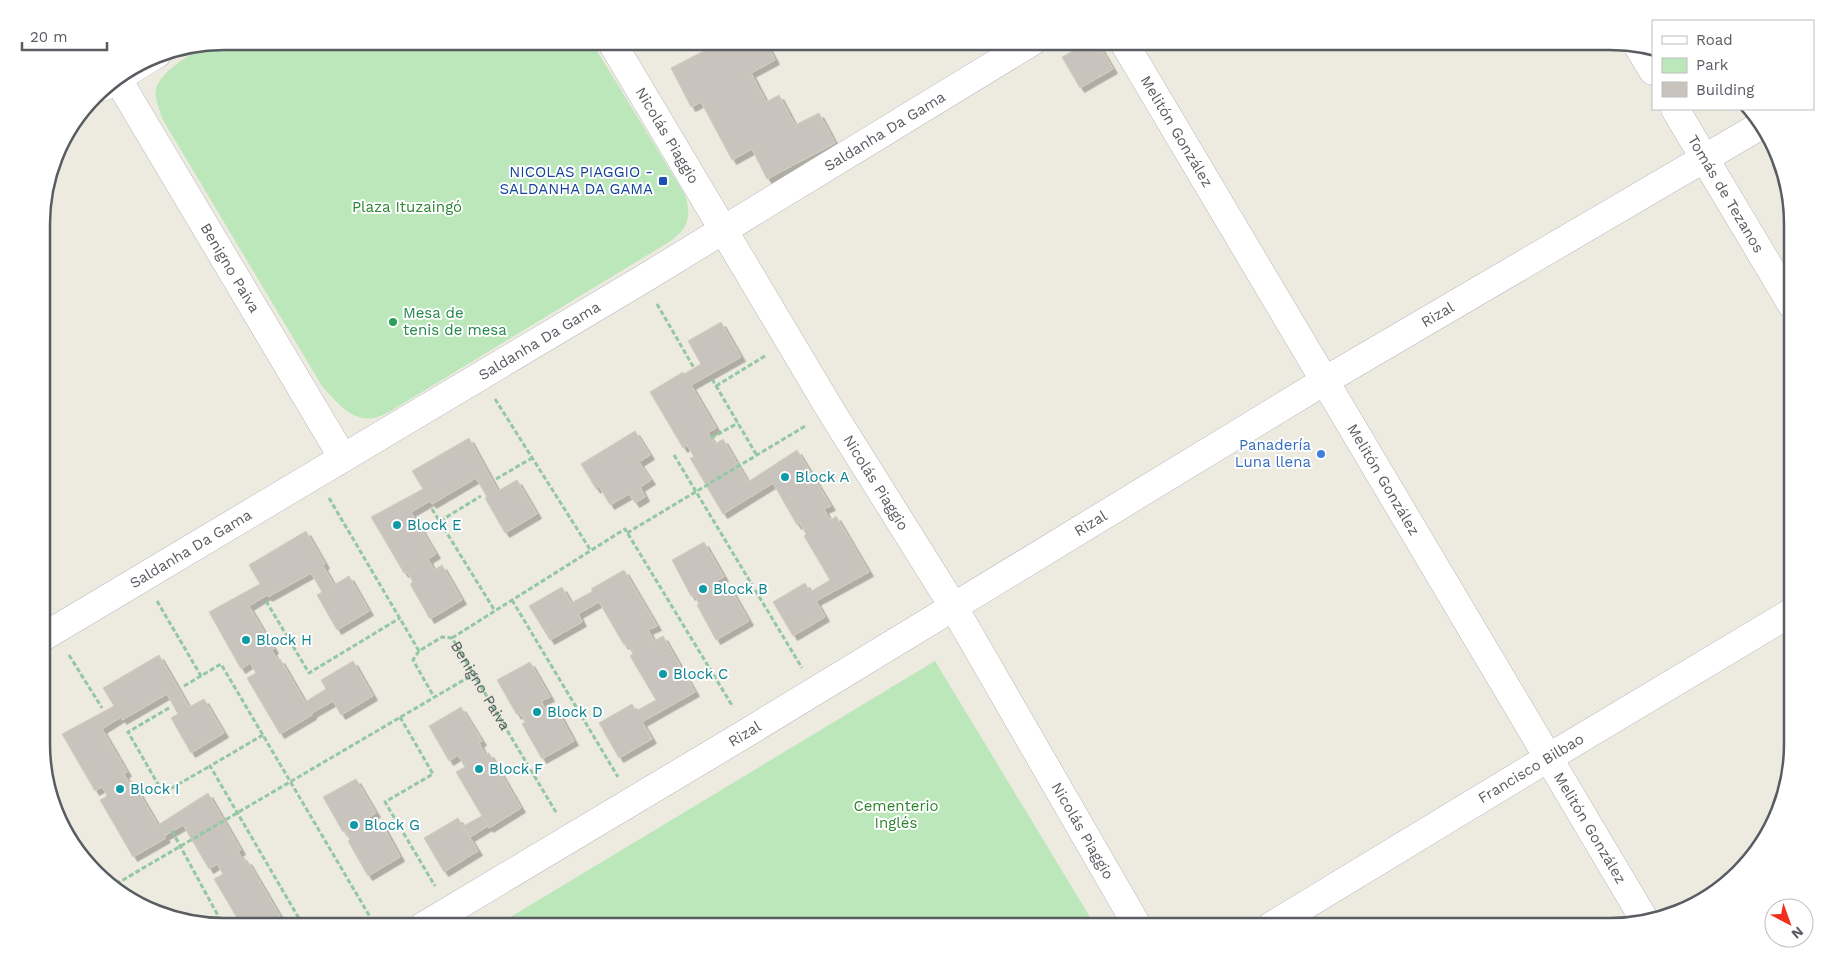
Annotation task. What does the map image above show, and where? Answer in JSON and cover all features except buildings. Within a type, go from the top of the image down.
[{"type":"street","name":"Nicolás Piaggio","points":[[615,50],[831,412],[953,606],[1133,918]]},
{"type":"street","name":"Saldanha Da Gama","points":[[50,633],[643,280],[1018,50]]},
{"type":"street","name":"Melitón González","points":[[1128,50],[1326,380],[1642,915]]},
{"type":"street","points":[[1642,53],[1652,69]]},
{"type":"street","name":"Benigno Paiva","points":[[121,84],[343,458]]},
{"type":"street","name":"Tomás de Tezanos","points":[[1676,110],[1784,292]]},
{"type":"street","name":"Rizal","points":[[437,918],[748,732],[1326,380],[1755,129]]},
{"type":"street","name":"Francisco Bilbao","points":[[1284,918],[1784,617]]},
{"type":"path","points":[[643,280],[694,368]]},
{"type":"path","points":[[716,386],[790,342]]},
{"type":"path","points":[[481,377],[591,551]]},
{"type":"path","points":[[712,379],[756,454]]},
{"type":"path","points":[[627,532],[756,454],[831,412]]},
{"type":"path","points":[[711,438],[738,424]]},
{"type":"path","points":[[674,455],[816,690]]},
{"type":"path","points":[[496,479],[532,458]]},
{"type":"path","points":[[315,474],[419,651],[413,660],[434,697]]},
{"type":"path","points":[[440,521],[481,496]]},
{"type":"path","points":[[432,509],[495,611]]},
{"type":"path","points":[[452,638],[625,529],[748,732]]},
{"type":"path","points":[[143,577],[201,676]]},
{"type":"path","points":[[512,600],[632,801]]},
{"type":"path","points":[[266,601],[309,673],[400,618]]},
{"type":"path","points":[[50,635],[102,708]]},
{"type":"path","name":"Benigno Paiva","points":[[419,651],[442,637],[452,638],[571,838]]},
{"type":"path","points":[[184,686],[221,664],[371,918]]},
{"type":"path","points":[[119,882],[474,674]]},
{"type":"path","points":[[168,708],[128,732],[163,793],[263,734]]},
{"type":"path","points":[[400,717],[433,774],[385,802],[450,910]]},
{"type":"path","points":[[210,766],[299,918]]},
{"type":"path","points":[[172,831],[219,918]]},
{"type":"green space","name":"Plaza Ituzaingó","points":[[224,50],[596,50],[685,195],[688,210],[687,222],[681,232],[669,242],[389,412],[374,418],[358,417],[339,404],[322,386],[163,120],[157,101],[156,90],[159,82],[166,74],[195,52]]},
{"type":"green space","name":"Cementerio Inglés","points":[[935,661],[1091,918],[509,918]]},
{"type":"place","name":"NICOLAS PIAGGIO - SALDANHA DA GAMA","points":[[663,181]]},
{"type":"place","name":"Mesa de tenis de mesa","points":[[393,322]]},
{"type":"place","name":"Panadería Luna llena","points":[[1321,454]]},
{"type":"place","name":"Block A","points":[[785,477]]},
{"type":"place","name":"Block E","points":[[397,525]]},
{"type":"place","name":"Block B","points":[[703,589]]},
{"type":"place","name":"Block H","points":[[246,640]]},
{"type":"place","name":"Block C","points":[[663,674]]},
{"type":"place","name":"Block D","points":[[537,712]]},
{"type":"place","name":"Block F","points":[[479,769]]},
{"type":"place","name":"Block I","points":[[120,789]]},
{"type":"place","name":"Block G","points":[[354,825]]}]
